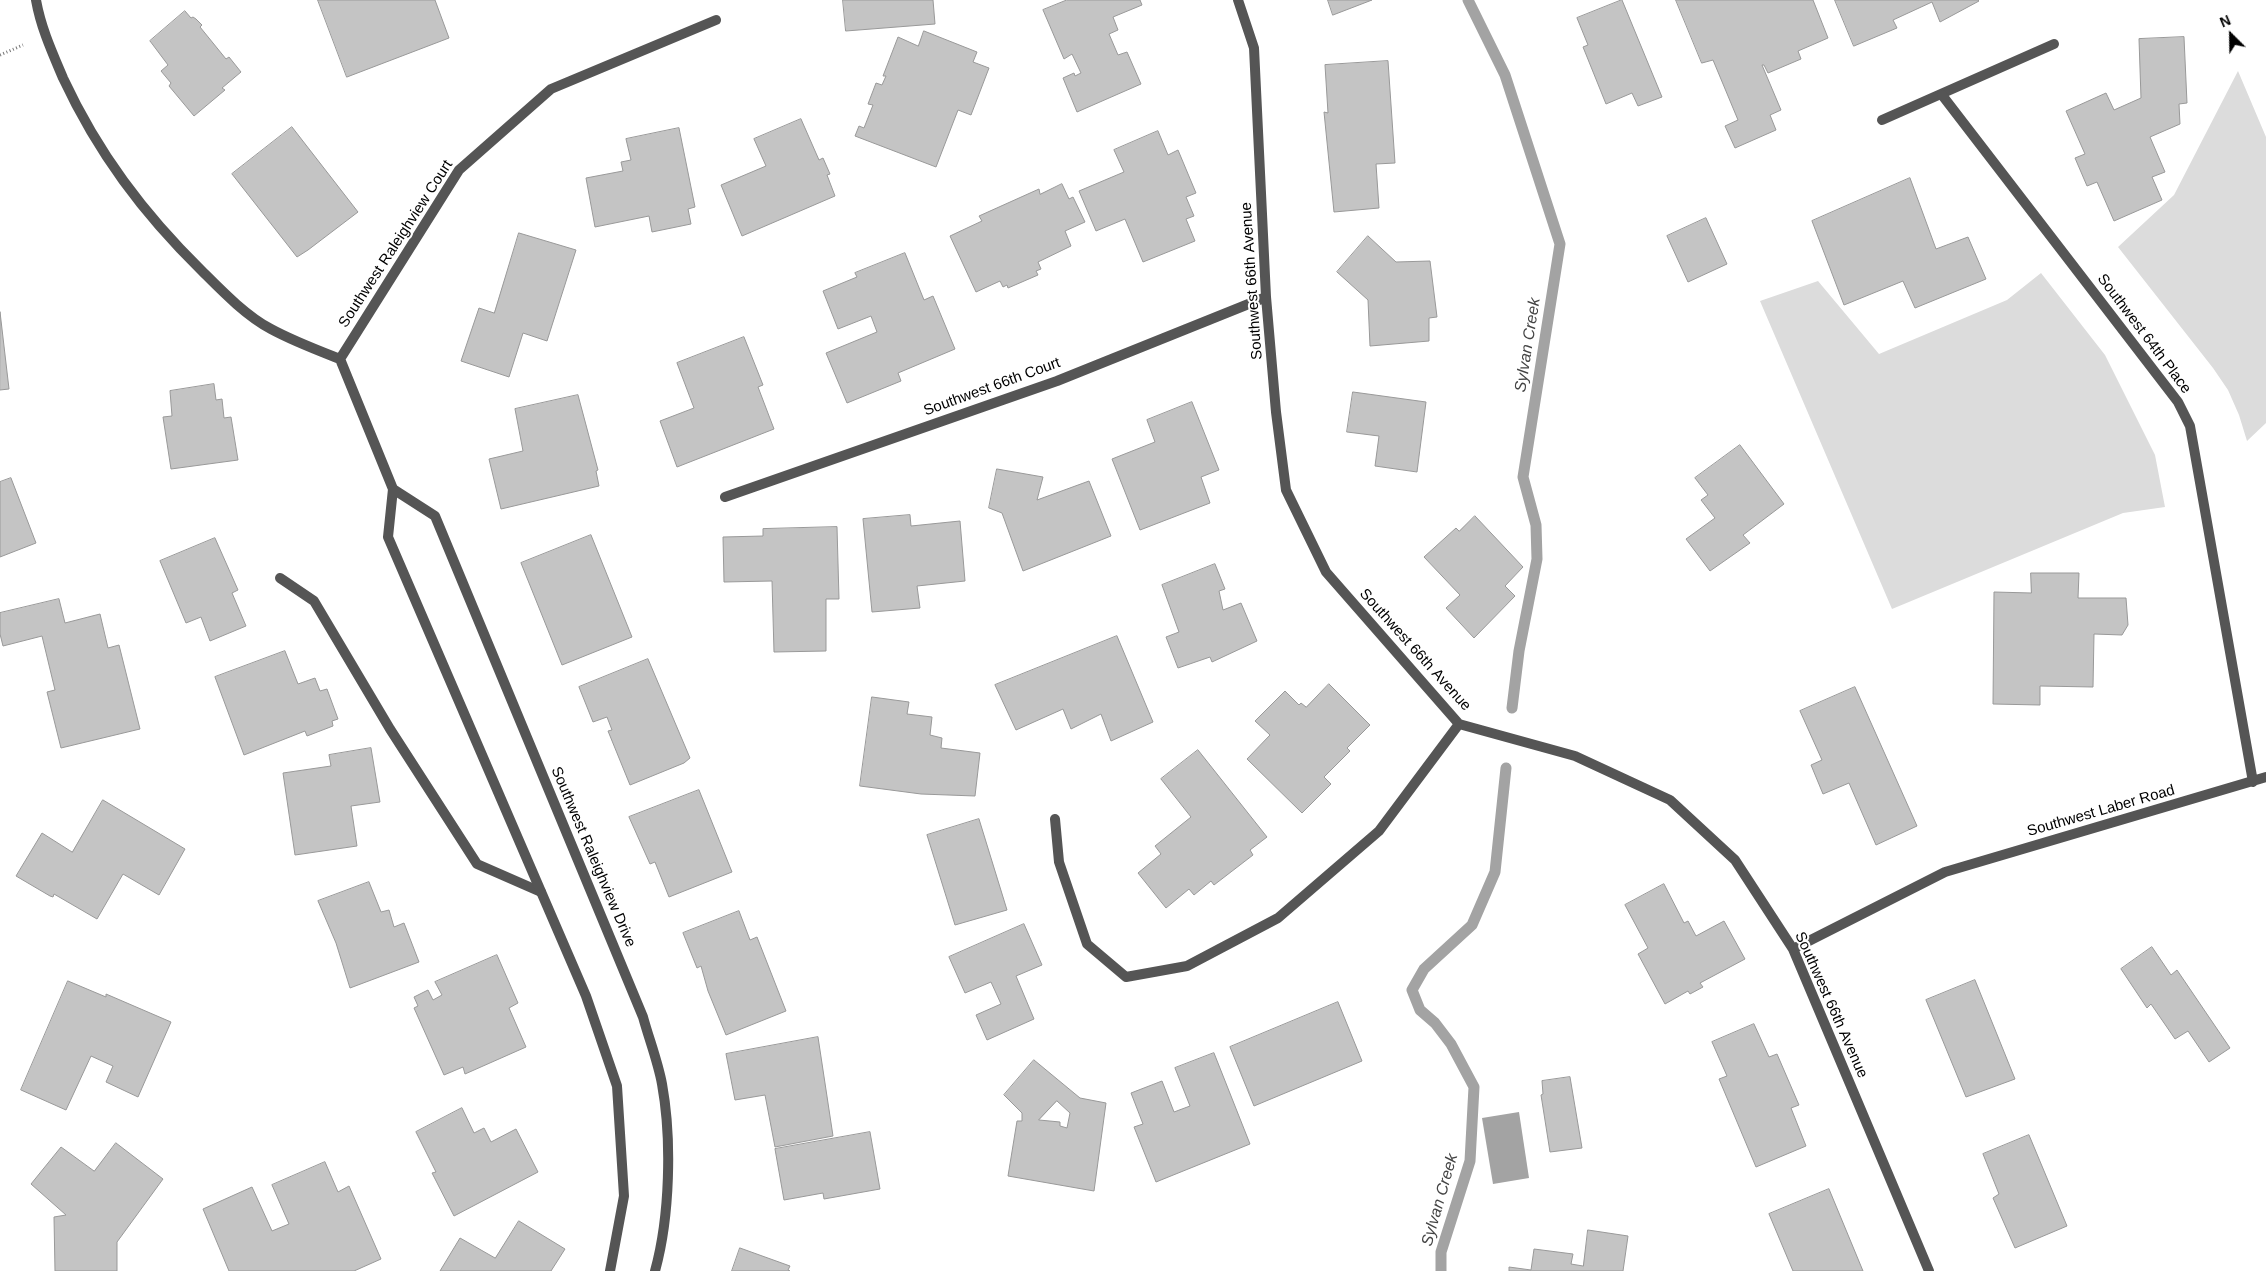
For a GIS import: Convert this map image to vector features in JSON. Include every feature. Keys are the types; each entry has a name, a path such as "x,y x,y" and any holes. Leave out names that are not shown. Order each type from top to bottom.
{"street":[{"path":"36,0 44,35 77,107 93,137 126,187 175,244 226,295 270,329 340,360 393,489 388,537 586,996 617,1086 624,1196 610,1271"},
{"name":"Southwest 66th Avenue","path":"1238,0 1254,48 1266,297 1276,412 1286,490 1326,572 1459,724 1575,756 1670,800 1735,860 1793,949 1929,1271"},
{"name":"Southwest Raleighview Court","path":"340,360 459,170 551,89 716,20"},
{"path":"1882,120 2054,44"},
{"name":"Southwest 64th Place","path":"1942,95 2178,402 2190,426 2253,782"},
{"name":"Southwest 66th Court","path":"725,497 1058,381 1266,297"},
{"name":"Southwest Raleighview Drive","path":"393,489 434,516 643,1017 662,1084 669,1162 661,1249 655,1271"},
{"path":"280,578 314,601 390,729 476,864 541,892"},
{"path":"1055,820 1059,862 1087,944 1126,977 1187,966 1278,918 1379,831 1459,724"},
{"name":"Southwest Laber Road","path":"1793,949 1945,872 2266,777"}],"shaded area":[{"path":"2238,71 2266,137 2266,423 2247,441 2239,415 2228,390 2213,368 2118,247 2174,195"},
{"path":"2041,273 2105,355 2155,455 2165,507 2123,513 1892,609 1760,301 1818,281 1879,354 2007,300"},
{"path":"1519,1112 1529,1178 1493,1184 1482,1118"}],"building":[{"path":"318,0 435,0 449,38 347,77"},
{"path":"843,0 933,0 935,24 846,31"},
{"path":"1067,0 1140,0 1142,5 1113,17 1118,30 1109,34 1118,55 1127,52 1141,84 1077,112 1063,78 1074,73 1075,76 1081,73 1072,54 1064,59 1043,10"},
{"path":"1328,0 1372,0 1333,15"},
{"path":"1622,0 1662,97 1638,106 1632,93 1606,104 1583,47 1588,45 1577,18"},
{"path":"1676,0 1813,0 1828,38 1798,51 1801,59 1768,73 1764,65 1762,65 1781,110 1770,115 1776,130 1735,148 1725,126 1738,120 1713,60 1702,63"},
{"path":"1835,0 1979,1 1940,22 1932,2 1893,20 1897,28 1854,46"},
{"path":"185,11 191,18 193,17 202,25 200,27 226,59 229,57 241,72 222,88 225,90 194,116 169,86 171,83 161,71 168,65 150,41"},
{"path":"924,31 977,52 973,62 989,68 971,115 958,110 936,167 855,136 859,126 864,128 873,105 868,104 876,83 882,85 886,76 883,76 898,37 918,46"},
{"path":"2184,37 2187,103 2179,104 2180,124 2150,137 2165,172 2152,177 2162,200 2114,221 2097,182 2087,186 2075,158 2085,154 2066,111 2106,93 2114,110 2141,98 2139,39"},
{"path":"1388,61 1395,163 1376,164 1379,208 1334,212 1324,112 1328,113 1325,65"},
{"path":"801,119 819,160 823,158 830,174 827,175 835,196 742,236 721,185 766,166 754,139"},
{"path":"292,127 358,212 297,257 232,174"},
{"path":"679,128 695,207 688,209 691,224 652,232 649,216 595,227 586,178 623,171 621,162 631,160 626,139"},
{"path":"1158,131 1168,155 1178,150 1196,193 1186,197 1194,216 1186,219 1195,241 1143,262 1125,219 1096,231 1079,191 1124,172 1114,150"},
{"path":"1910,178 1936,249 1968,237 1986,279 1915,308 1903,281 1844,305 1812,221"},
{"path":"1062,184 1069,199 1073,197 1085,222 1065,231 1071,246 1038,262 1041,269 1036,271 1038,275 1008,288 1007,285 1003,287 1000,281 976,292 950,236 982,221 979,216 1039,189 1040,194"},
{"path":"1706,218 1727,264 1688,282 1667,236"},
{"path":"519,233 576,250 547,341 523,333 509,377 461,361 479,308 494,313"},
{"path":"1368,236 1396,262 1430,261 1437,317 1429,318 1429,341 1370,346 1368,300 1337,272"},
{"path":"905,253 924,300 933,296 955,349 898,373 901,381 847,403 826,353 877,332 871,316 838,329 823,291 857,277 855,273"},
{"path":"0,312 9,389 0,390"},
{"path":"744,337 763,385 758,387 774,429 677,467 660,421 694,408 677,363"},
{"path":"214,384 216,400 222,399 224,418 231,417 238,460 171,469 163,417 172,416 170,391"},
{"path":"1353,392 1426,402 1417,472 1375,466 1379,436 1347,432"},
{"path":"578,395 598,470 596,471 599,486 501,509 489,459 523,451 515,409"},
{"path":"1192,402 1219,470 1201,477 1210,503 1140,530 1112,459 1155,442 1147,420"},
{"path":"1740,445 1784,504 1743,535 1750,543 1710,571 1686,539 1715,518 1701,500 1708,495 1695,478"},
{"path":"997,469 1043,477 1037,500 1089,481 1111,536 1023,571 1002,513 989,508"},
{"path":"11,478 36,543 0,557 0,482"},
{"path":"910,515 911,526 960,521 965,581 917,586 920,608 872,612 863,519"},
{"path":"1475,516 1523,567 1505,586 1515,596 1474,638 1446,608 1460,595 1424,557 1456,528 1459,531"},
{"path":"837,527 839,599 826,599 826,651 774,652 772,581 724,582 723,537 763,536 763,529"},
{"path":"591,535 632,637 562,665 521,563"},
{"path":"215,538 238,590 232,593 246,626 210,641 201,617 186,623 160,561"},
{"path":"1215,564 1225,589 1219,591 1223,610 1241,603 1257,641 1212,662 1210,657 1178,668 1166,637 1179,632 1162,585"},
{"path":"2031,573 2079,573 2078,598 2126,598 2128,625 2122,635 2094,634 2093,687 2040,686 2040,705 1993,704 1994,592 2031,593"},
{"path":"59,599 65,623 100,614 108,648 119,645 140,729 61,748 47,692 55,690 42,636 3,646 0,634 0,613"},
{"path":"1117,636 1153,722 1111,741 1101,714 1071,729 1063,709 1016,730 995,685"},
{"path":"285,651 298,684 315,678 320,691 327,689 338,719 332,721 333,726 307,736 305,731 244,755 215,677"},
{"path":"648,659 690,758 684,763 630,785 608,731 612,730 607,717 593,722 579,687"},
{"path":"1329,684 1370,725 1347,748 1350,751 1324,777 1331,784 1302,813 1247,759 1270,735 1255,721 1285,691 1299,705 1301,703 1306,707"},
{"path":"1855,687 1917,826 1876,845 1849,783 1823,794 1811,765 1822,760 1800,711"},
{"path":"872,697 909,702 907,714 932,717 930,735 942,738 941,748 980,753 975,796 921,794 860,786"},
{"path":"371,748 380,802 351,806 357,846 295,855 283,773 331,766 329,755"},
{"path":"1198,750 1267,837 1250,850 1253,855 1214,885 1211,881 1194,895 1189,889 1166,908 1138,873 1161,854 1155,846 1191,817 1161,779"},
{"path":"699,790 732,872 669,897 655,862 650,864 629,817"},
{"path":"103,800 185,849 159,895 123,874 97,919 54,894 53,897 50,896 16,876 42,833 72,852"},
{"path":"979,819 1007,910 955,925 927,835"},
{"path":"369,882 381,912 389,910 394,927 404,923 419,962 350,988 336,943 318,901"},
{"path":"1664,884 1684,923 1688,921 1696,936 1724,921 1745,959 1700,983 1703,987 1690,994 1688,991 1665,1004 1638,954 1648,948 1625,905"},
{"path":"739,911 750,940 757,937 786,1011 726,1035 708,991 701,966 697,968 683,933"},
{"path":"1024,924 1042,965 1016,976 1034,1019 987,1040 976,1015 1001,1004 991,982 965,993 949,957"},
{"path":"2152,947 2171,975 2177,970 2230,1048 2209,1062 2188,1031 2175,1039 2151,1004 2147,1008 2121,969"},
{"path":"497,955 518,1003 509,1008 526,1047 465,1074 463,1067 444,1075 414,1008 418,1006 414,997 428,990 433,1000 442,995 435,982"},
{"path":"1975,980 2015,1079 1966,1097 1926,1000"},
{"path":"68,981 106,997 106,994 171,1022 138,1097 106,1082 113,1066 91,1056 66,1110 21,1090"},
{"path":"1338,1002 1362,1061 1254,1106 1230,1047"},
{"path":"1754,1024 1769,1057 1777,1054 1799,1105 1791,1108 1806,1146 1756,1167 1719,1079 1727,1076 1712,1042"},
{"path":"818,1037 833,1136 775,1147 765,1095 735,1100 726,1054"},
{"path":"1214,1053 1250,1144 1156,1182 1134,1127 1143,1124 1131,1093 1162,1081 1174,1112 1190,1106 1175,1068"},
{"path":"1034,1060 1080,1098 1106,1103 1094,1191 1008,1176 1017,1121 1022,1121 1022,1113 1004,1095","holes":["1057,1101 1070,1113 1067,1128 1060,1126 1060,1122 1039,1120"]},
{"path":"1570,1077 1582,1148 1550,1152 1541,1095 1543,1094 1542,1081"},
{"path":"462,1108 474,1133 484,1128 491,1142 516,1129 538,1172 454,1216 432,1173 436,1172 416,1132"},
{"path":"870,1132 880,1189 824,1199 823,1193 784,1200 775,1149"},
{"path":"2029,1135 2067,1226 2015,1248 1993,1198 1999,1194 1983,1154"},
{"path":"116,1143 163,1179 117,1242 117,1271 55,1271 54,1217 66,1215 31,1184 61,1147 94,1171"},
{"path":"325,1162 338,1192 349,1186 381,1259 354,1271 229,1271 203,1209 252,1187 272,1231 289,1224 272,1185"},
{"path":"1829,1189 1863,1271 1793,1271 1769,1214"},
{"path":"519,1221 565,1249 551,1271 440,1271 460,1238 495,1258"},
{"path":"1588,1230 1628,1236 1623,1271 1509,1271 1509,1267 1531,1270 1534,1249 1573,1254 1571,1264 1583,1266"},
{"path":"740,1248 790,1266 788,1270 790,1271 732,1271"}],"waterway":[{"name":"Sylvan Creek","path":"1468,0 1505,75 1560,244 1523,477 1536,525 1537,559 1519,651 1512,708"},
{"name":"Sylvan Creek","path":"1441,1271 1441,1252 1470,1161 1474,1087 1451,1044 1435,1023 1420,1010 1412,990 1424,969 1472,925 1495,872 1506,768"}]}
